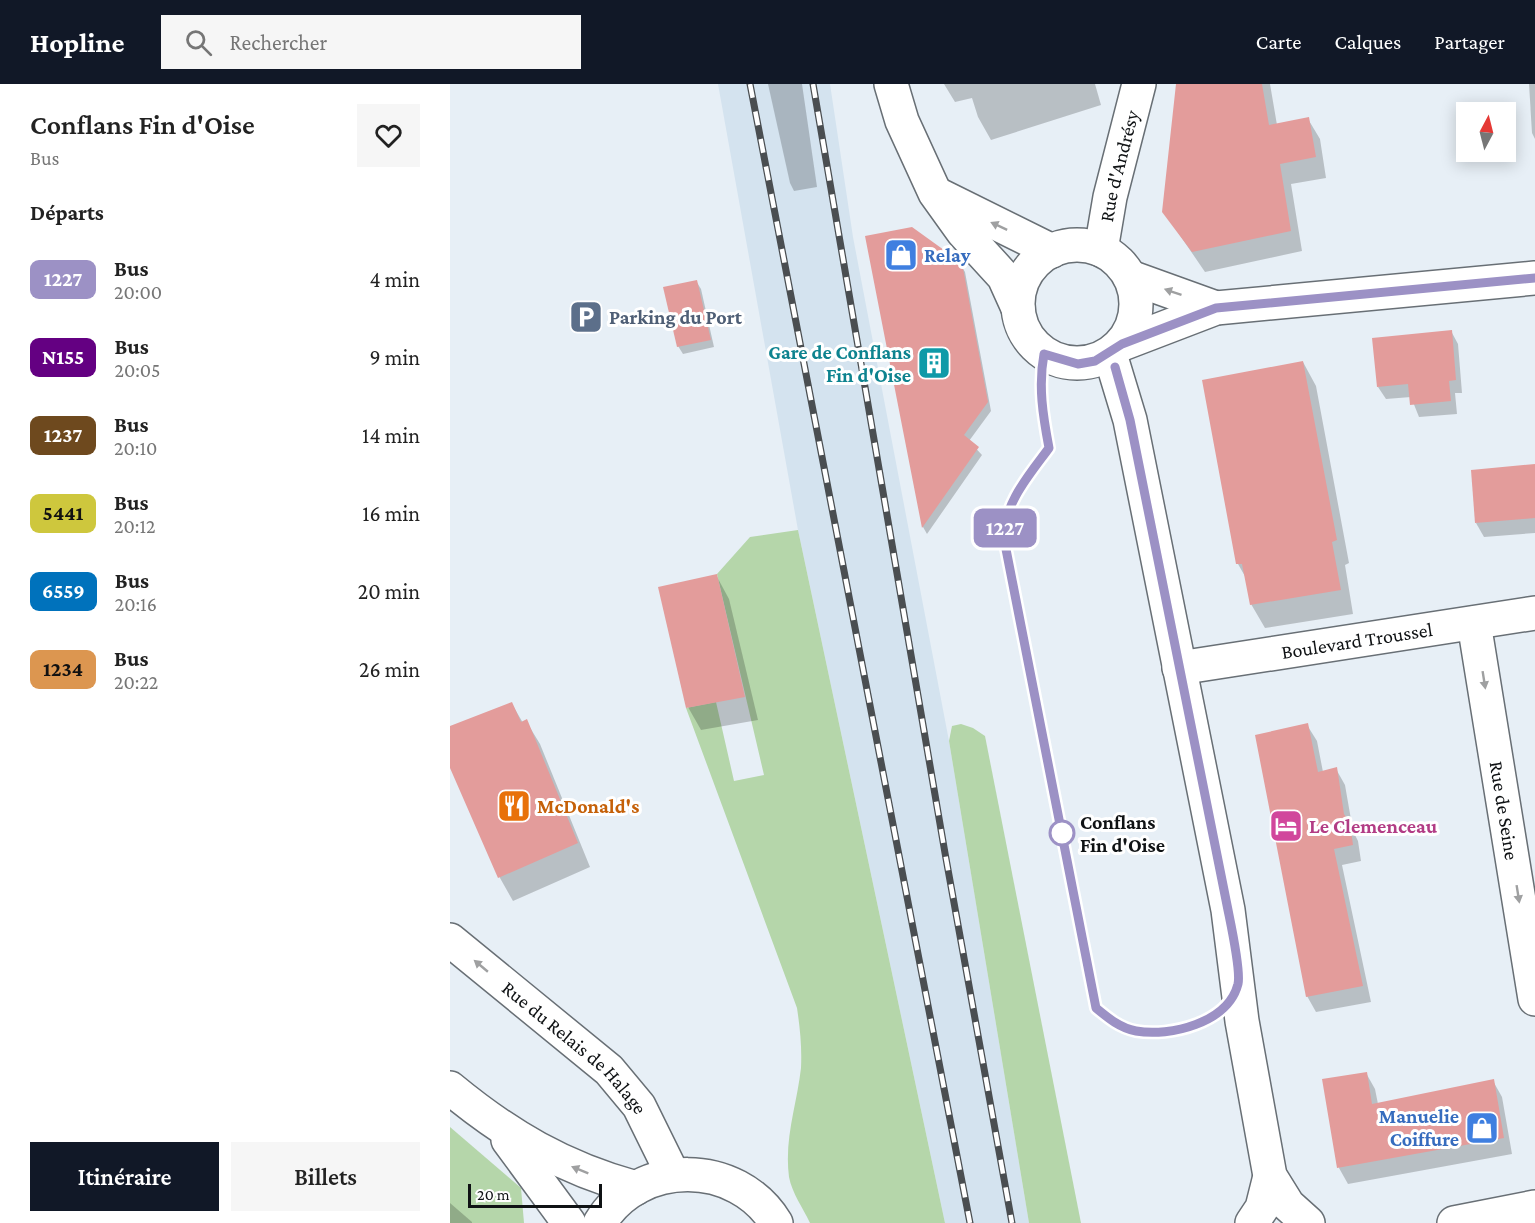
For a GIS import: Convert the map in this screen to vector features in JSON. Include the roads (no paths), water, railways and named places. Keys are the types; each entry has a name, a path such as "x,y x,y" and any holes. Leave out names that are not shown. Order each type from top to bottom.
{"street":[{"path":"891,84 902,121 935,193 963,232 1004,277 1018,308 1022,326 1031,341 1044,354 1078,364 1095,361 1116,349 1216,308 1535,278"},
{"name":"Rue d'Andrésy","path":"1101,250 1110,197 1139,84"},
{"path":"935,193 1052,251"},
{"path":"1018,308 1020,289 1027,273 1038,260 1052,251 1068,246 1085,246 1101,250 1118,261 1130,277 1136,296 1136,316 1116,349 1228,910 1242,1021 1270,1176 1288,1205 1308,1223"},
{"path":"1130,277 1216,308"},
{"name":"Boulevard Troussel","path":"1179,668 1535,613"},
{"name":"Rue de Seine","path":"1474,622 1535,999"},
{"name":"Rue du Relais de Halage","path":"450,940 609,1070 639,1106 673,1175"},
{"path":"450,1088 498,1127 563,1162 636,1188"},
{"path":"498,1127 570,1223"},
{"path":"600,1223 617,1202 636,1188 673,1175 704,1175 731,1184 760,1203 776,1223"},
{"path":"1252,1223 1262,1208 1270,1176"},
{"path":"1454,1223 1535,1207"}],"railway":[{"path":"750,84 970,1223"},
{"path":"813,84 945,853 1012,1223"}],"place":[{"name":"Relay","path":"901,255"},
{"name":"Parking du Port","path":"586,317"},
{"name":"Gare de Conflans Fin d'Oise","path":"934,363"},
{"name":"McDonald's","path":"514,806"},
{"name":"Le Clemenceau","path":"1286,826"},
{"name":"Conflans Fin d'Oise","path":"1062,833"},
{"name":"Manuelie Coiffure","path":"1482,1128"}]}
